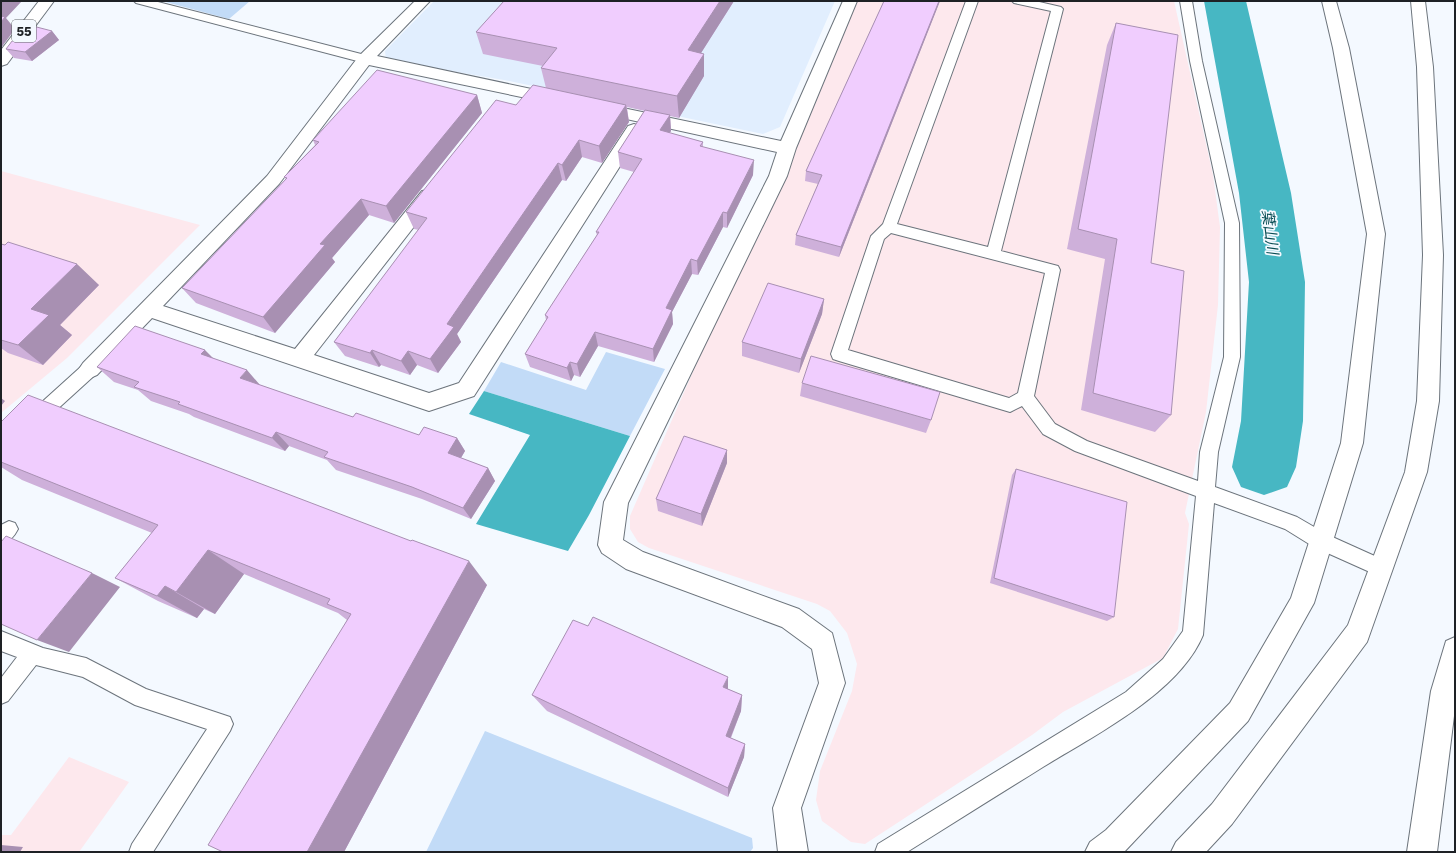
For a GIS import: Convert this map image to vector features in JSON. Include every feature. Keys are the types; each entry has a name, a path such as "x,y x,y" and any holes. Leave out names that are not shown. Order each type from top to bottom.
{"main road":[{"name":"55","path":"1,61 47,1"},
{"path":"90,369 273,180 365,60 423,1"},
{"path":"793,852 787,808 832,683 823,642 790,618 635,561 610,545 616,502 778,176 787,148 850,1"},
{"path":"1100,852 1116,840 1239,712 1302,603 1352,442 1376,234 1341,48 1329,1"},
{"path":"1186,852 1222,814 1358,633 1416,472 1428,400 1433,255 1425,66 1418,1"},
{"path":"365,60 506,96 577,104 787,148"},
{"path":"148,309 300,358 429,402 466,390 642,117"},
{"path":"300,358 437,184"},
{"path":"1422,852 1444,691 1455,650"}],"lane":[{"path":"140,1 365,60"},
{"path":"972,1 889,227 878,236 839,354 1010,405 1025,397"},
{"path":"993,254 1057,9 1018,1"},
{"path":"886,852 1133,699 1170,666 1193,635 1209,452 1232,357 1232,223 1196,61 1186,1"},
{"path":"889,227 1053,270 1025,397 1049,429 1081,446 1291,523 1321,541 1381,568"},
{"path":"1,450 90,369"},
{"path":"1,641 43,658 86,668 111,683 142,698 223,724 140,852"},
{"path":"1,694 32,654"}],"shaded area":[{"path":"162,1 250,1 229,19"},
{"path":"434,1 835,1 780,127 763,134 504,80 386,60 385,51"},
{"path":"857,1 1174,1 1213,175 1220,227 1218,305 1206,412 1185,513 1189,524 1178,629 1163,658 1063,712 1032,735 865,844 851,842 822,821 816,800 820,771 852,691 857,664 847,633 830,611 817,604 649,548 638,542 630,529 630,516 702,351 781,187 816,97"},
{"path":"1,171 200,225 67,358 1,413"},
{"path":"606,352 665,369 630,436 484,391 501,362 586,390"},
{"path":"485,731 752,838 753,848 750,852 426,852"},
{"path":"69,757 129,782 79,852 1,852 1,835 11,835"}],"water":[{"path":"484,391 630,436 589,515 568,551 476,524 530,435 469,414"}],"building":[{"path":"504,1 720,1 688,50 704,54 677,96 541,68 557,48 476,32"},
{"path":"884,1 939,1 841,247 796,235 822,175 806,171"},
{"path":"1,16 5,17 1,22"},
{"path":"1116,23 1178,35 1151,263 1184,271 1171,415 1093,393 1117,239 1078,229"},
{"path":"25,24 52,31 25,52 6,49"},
{"path":"377,70 477,95 386,206 361,199 320,244 325,245 263,317 182,288 287,178 284,177 319,142 313,140"},
{"path":"533,85 626,105 599,146 579,140 562,165 558,163 447,324 454,327 430,359 408,351 401,361 372,350 370,353 334,342 427,218 406,212 496,100 516,105"},
{"path":"645,110 670,115 660,130 703,142 700,146 754,160 727,213 723,212 697,261 691,259 666,308 672,310 653,349 595,332 577,364 570,362 567,368 525,354 548,317 545,315 599,232 596,232 642,159 618,152"},
{"path":"8,242 77,264 31,309 49,315 18,345 1,340 1,244 5,245"},
{"path":"768,283 824,299 801,359 742,342"},
{"path":"135,326 205,350 201,354 247,370 240,378 353,417 356,413 419,435 424,427 457,438 448,453 488,468 463,508 412,487 324,457 328,452 276,432 272,438 178,404 180,402 134,387 139,382 97,367"},
{"path":"811,356 940,392 931,420 802,383"},
{"path":"28,395 411,541 412,540 469,561 307,852 223,852 208,845 351,614 327,604 330,599 208,550 176,592 165,586 157,596 115,578 158,525 1,462 1,422"},
{"path":"684,436 727,450 701,514 656,499"},
{"path":"1016,469 1127,502 1114,617 994,578"},
{"path":"6,536 92,573 37,640 1,624 1,542"},
{"path":"593,617 728,677 723,687 742,695 726,736 745,744 728,788 532,695 573,620 588,626"}],"waterway":[{"name":"葉山川","path":"1225,1 1265,193 1277,282 1272,421 1264,467"}]}
